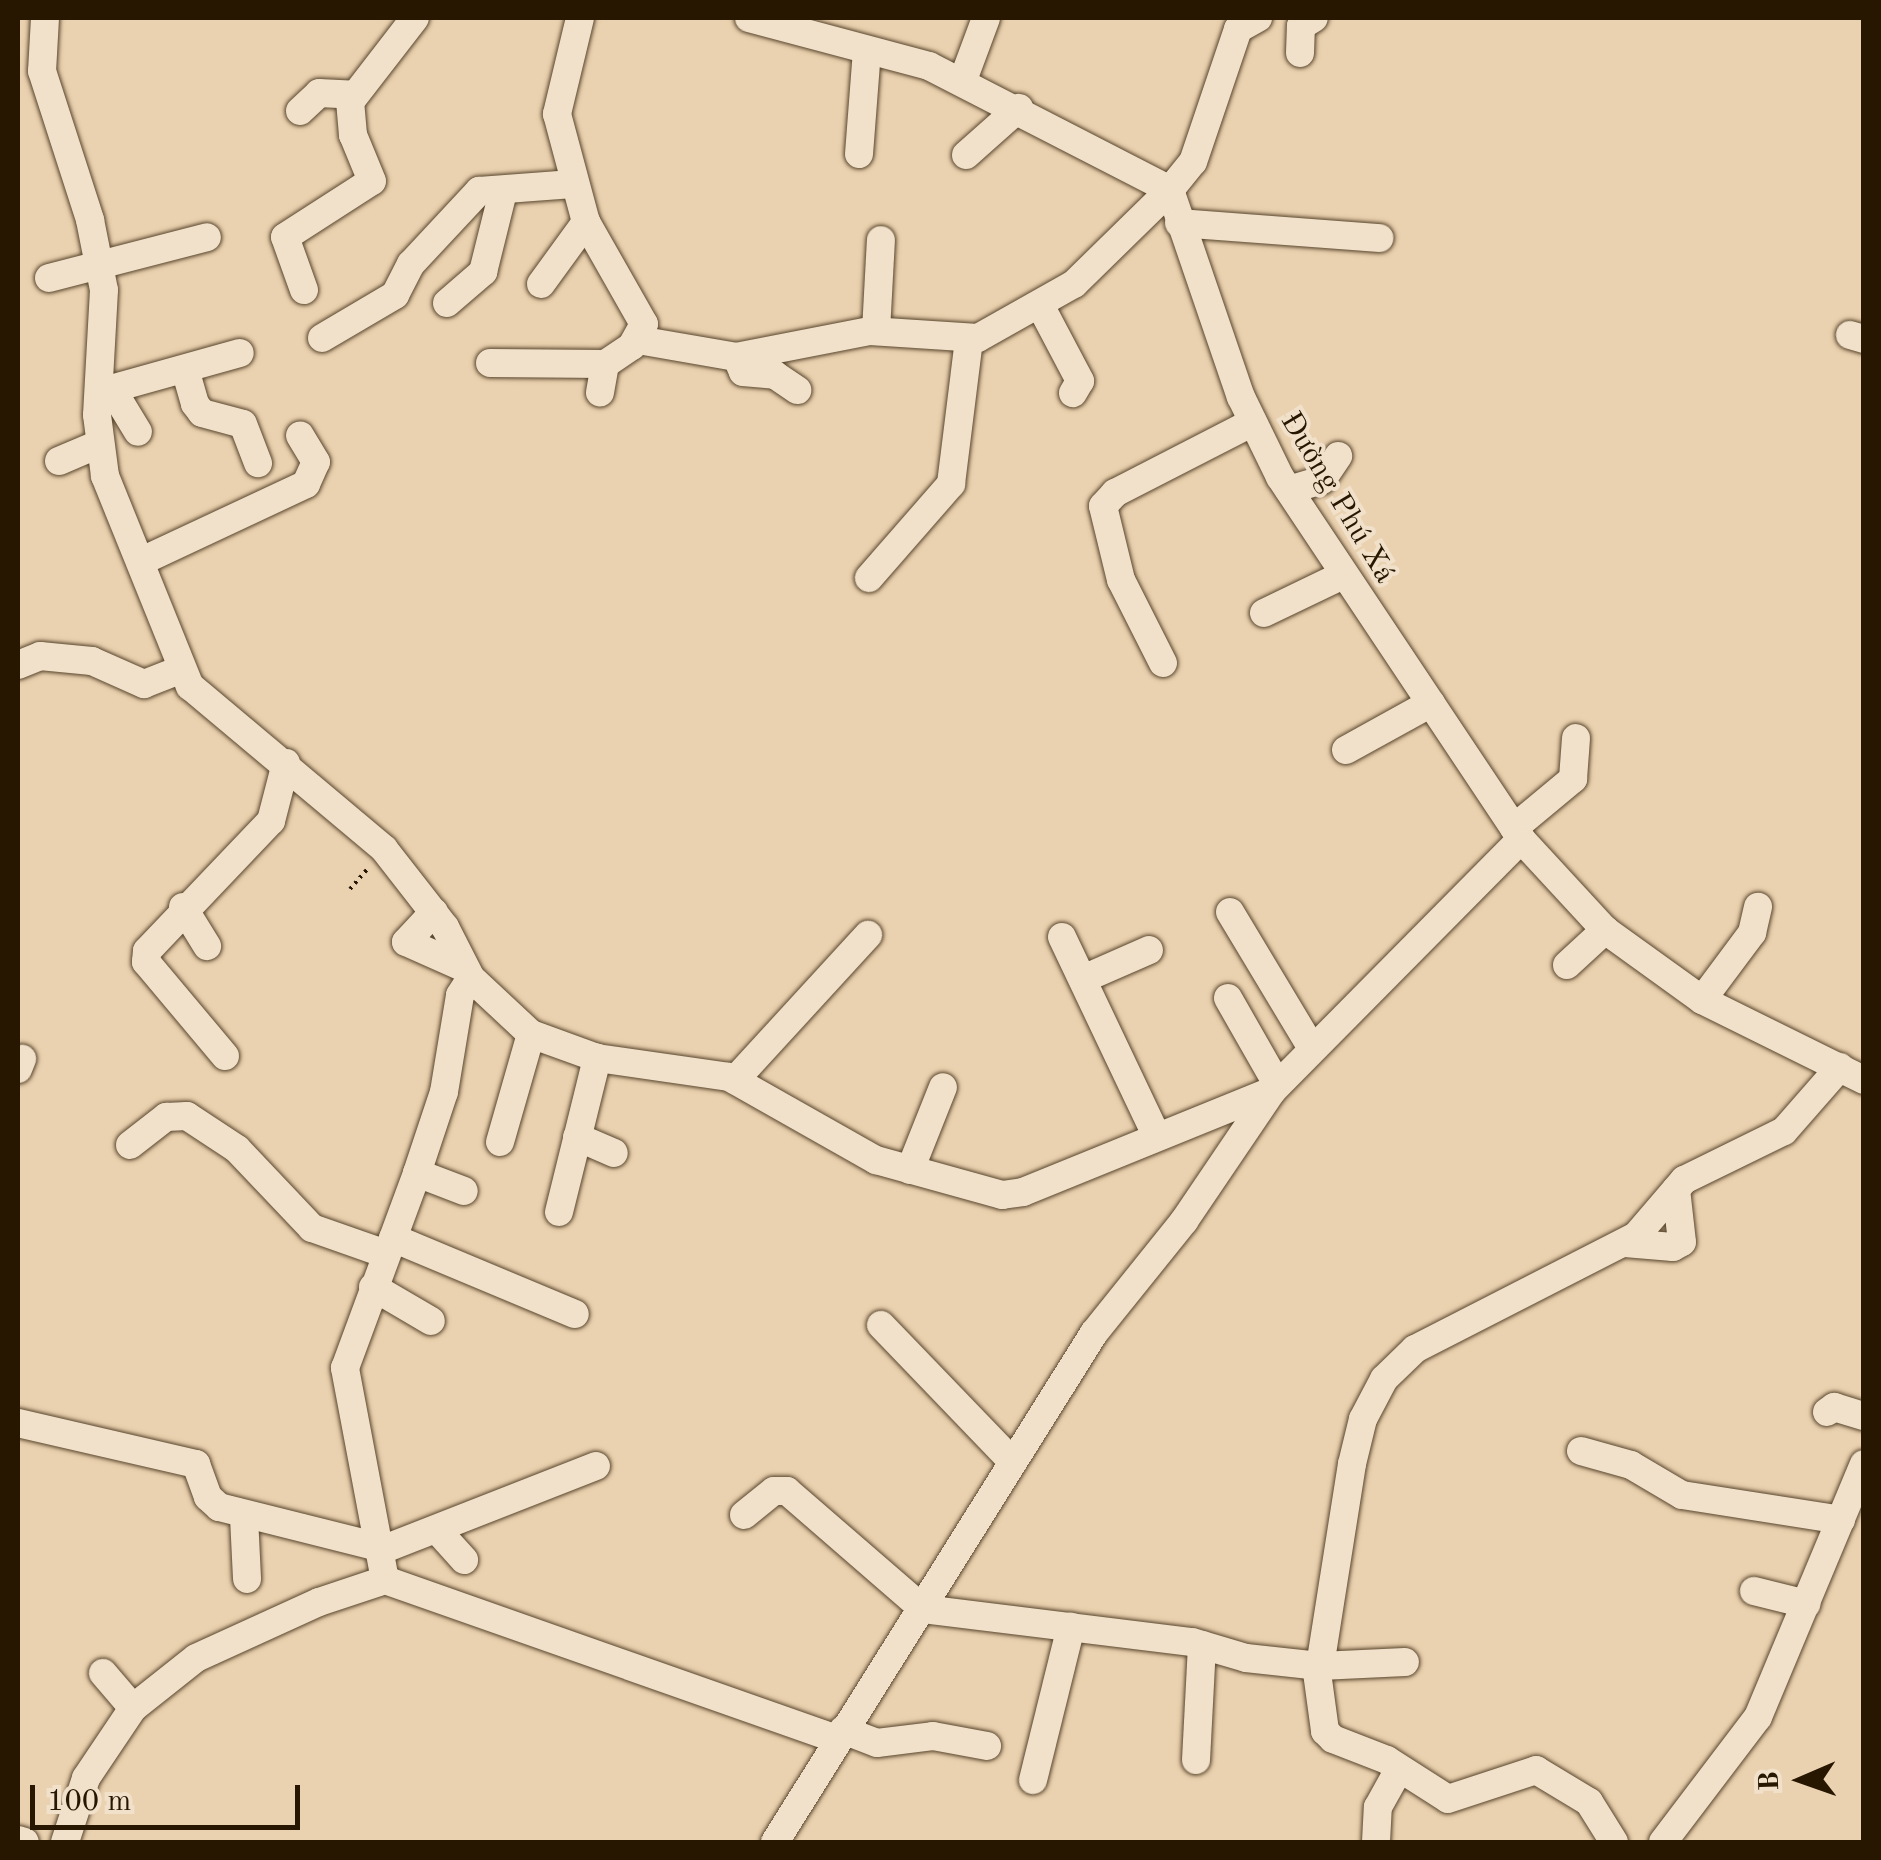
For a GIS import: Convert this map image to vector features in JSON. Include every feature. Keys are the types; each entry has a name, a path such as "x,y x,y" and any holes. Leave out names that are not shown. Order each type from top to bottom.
{"street":[{"path":"45,18 42,71 100,262 105,302 106,391 99,444 108,491 144,560 182,669 210,706 286,763 384,849 434,912 468,973 531,1034 597,1058 705,1069 735,1080 876,1160 978,1192 1023,1192 1274,1088"},
{"path":"304,290 285,237 372,181 354,135 354,96 415,18"},
{"path":"490,363 605,364 638,340 643,312 586,222 572,184 557,114 580,18"},
{"path":"749,18 799,24 963,80 1170,190"},
{"path":"963,80 986,18"},
{"path":"638,340 736,356 876,331 969,339 1040,304 1074,284 1170,190 1192,162 1238,29 1258,18"},
{"path":"1300,52 1300,26 1314,18"},
{"path":"858,154 867,50"},
{"path":"300,111 319,93 354,96"},
{"path":"966,154 1019,108"},
{"path":"322,338 395,295 410,264 479,191 572,184"},
{"name":"Đường Phú Xá","path":"1170,190 1253,422 1289,490 1518,834 1605,930 1702,1000 1852,1074"},
{"path":"448,304 483,272 504,192"},
{"path":"541,284 586,222"},
{"path":"1180,223 1379,238"},
{"path":"50,278 208,237"},
{"path":"876,331 881,240"},
{"path":"1040,304 1080,382 1073,394"},
{"path":"868,578 952,484 969,339"},
{"path":"106,391 240,354"},
{"path":"736,356 743,372 775,375 796,390"},
{"path":"600,394 605,364"},
{"path":"185,368 195,404 202,413 243,424 258,463"},
{"path":"106,391 138,432"},
{"path":"1163,663 1121,580 1103,506 1115,493 1253,422"},
{"path":"144,560 306,484 316,462 300,435"},
{"path":"60,461 99,444"},
{"path":"1289,490 1322,480 1338,456"},
{"path":"1264,613 1343,575"},
{"path":"18,665 40,656 92,661 154,684 182,669"},
{"path":"1346,750 1431,703"},
{"path":"775,1842 1094,1333 1184,1221 1274,1088 1310,1045 1573,779 1576,738"},
{"path":"225,1056 146,962 154,936 183,906 220,879 270,821 286,763"},
{"path":"183,906 207,946"},
{"path":"1702,1000 1752,933 1758,907"},
{"path":"434,912 406,942 468,973"},
{"path":"1230,912 1310,1045"},
{"path":"1567,965 1605,930"},
{"path":"735,1080 868,935"},
{"path":"1062,938 1156,1135"},
{"path":"1083,979 1149,950"},
{"path":"385,1580 345,1379 373,1287 418,1173 444,1092 460,995 468,973"},
{"path":"1228,998 1274,1088"},
{"path":"500,1142 531,1034"},
{"path":"559,1212 597,1058"},
{"path":"1614,1842 1581,1794 1536,1770 1448,1799 1324,1731 1318,1666 1363,1419 1384,1380 1415,1349 1625,1242 1691,1175 1784,1131 1852,1074"},
{"path":"910,1170 943,1087"},
{"path":"130,1145 166,1117 187,1116 238,1150 302,1220 389,1246 576,1314"},
{"path":"577,1137 614,1153"},
{"path":"418,1173 464,1191"},
{"path":"373,1287 431,1321"},
{"path":"880,1324 1014,1462"},
{"path":"1827,1412 1834,1407 1864,1416"},
{"path":"18,1423 196,1464 208,1497 244,1517 378,1549 438,1531 596,1466"},
{"path":"1581,1452 1631,1465 1682,1494 1840,1520"},
{"path":"1663,1842 1758,1718 1864,1464"},
{"path":"744,1515 774,1491 787,1490 923,1609 1202,1645 1246,1658 1318,1666 1405,1662"},
{"path":"244,1517 247,1578"},
{"path":"438,1531 464,1560"},
{"path":"65,1842 86,1778 134,1708 196,1658 319,1602 385,1580 840,1734 877,1744 933,1736 987,1746"},
{"path":"1754,1591 1806,1604"},
{"path":"1033,1780 1071,1627"},
{"path":"1196,1760 1202,1645"},
{"path":"103,1674 134,1708"},
{"path":"1376,1842 1378,1807 1398,1770"},
{"path":"18,1840 25,1842"}],"path":[{"path":"350,889 384,849"}]}
